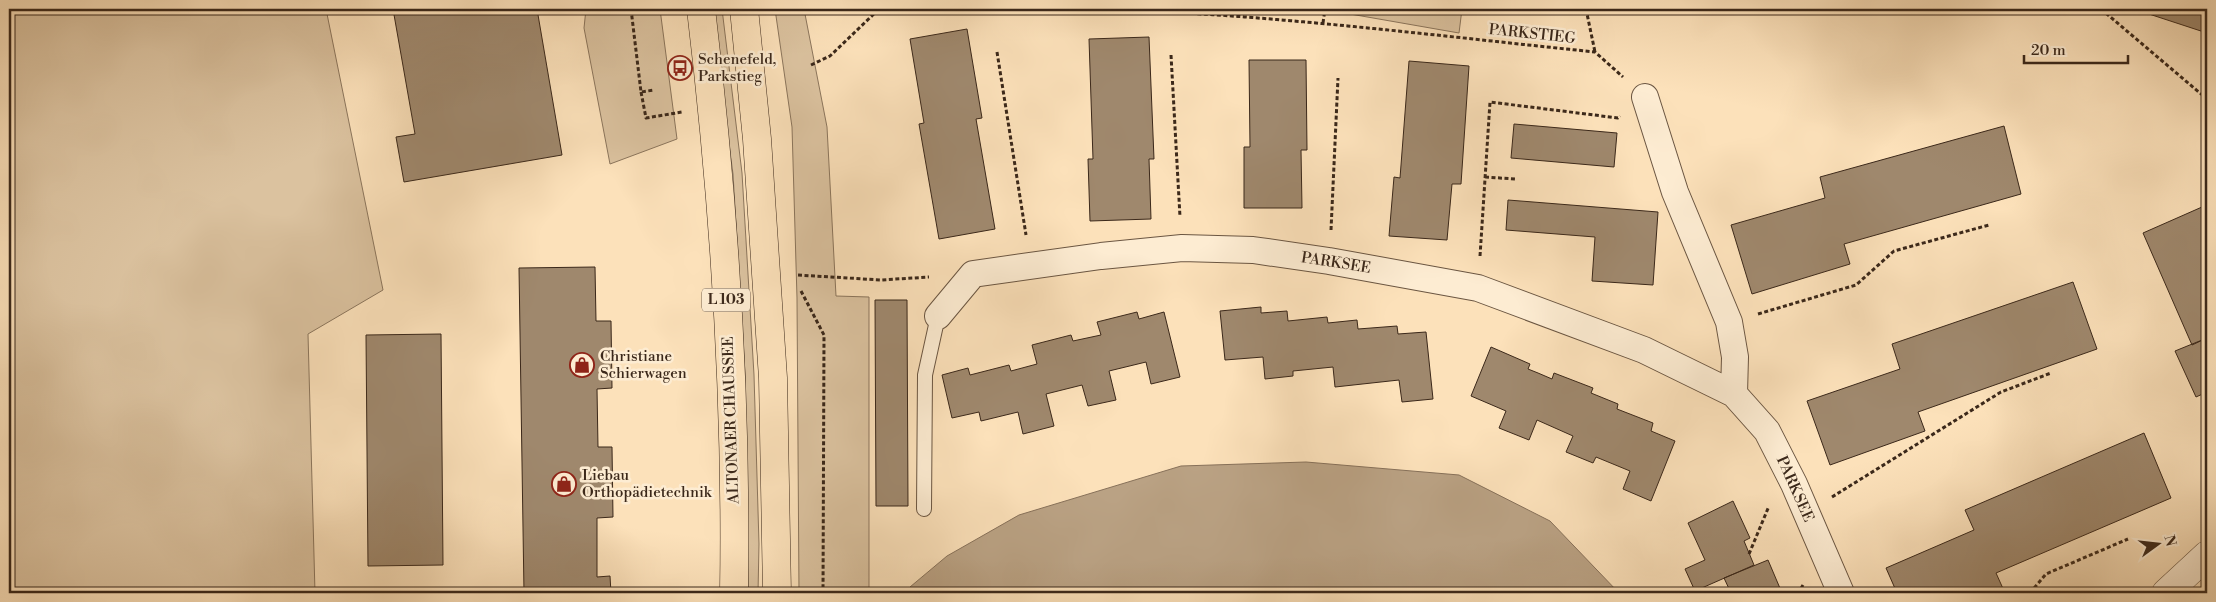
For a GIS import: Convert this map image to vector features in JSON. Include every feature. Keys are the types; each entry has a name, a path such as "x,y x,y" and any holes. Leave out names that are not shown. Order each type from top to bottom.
{"main road":[{"name":"ALTONAER CHAUSSEE","path":"700,9 715,140 731,371 734,593"},
{"name":"L 103","path":"744,9 757,139 772,368 777,520 777,593"}],"street":[{"path":"1645,97 1675,192 1729,322 1735,357 1734,394"},
{"name":"PARKSEE","path":"938,316 973,274 1031,265 1182,248 1253,250 1329,261 1478,288 1644,350 1734,394 1767,431 1794,484 1841,593"},
{"path":"2166,593 2207,554"}],"lane":[{"path":"924,509 925,375 938,316"}],"path":[{"path":"632,9 641,92 646,118 674,114"},
{"path":"776,12 811,9"},
{"path":"811,65 830,56 879,9"},
{"name":"PARKSTIEG","path":"1100,9 1193,10 1595,52 1645,97"},
{"path":"1323,23 1325,9"},
{"path":"1586,9 1595,52"},
{"path":"2100,9 2207,99"},
{"path":"997,52 1031,265"},
{"path":"1171,55 1182,248"},
{"path":"1329,261 1338,78"},
{"path":"641,92 654,90"},
{"path":"1478,288 1490,102 1618,118 1645,97"},
{"path":"1485,177 1515,179"},
{"path":"1729,322 1856,285 1894,251 1989,225"},
{"path":"823,593 824,335 792,275 881,280"},
{"path":"1806,513 2001,392 2051,374"},
{"path":"1749,554 1773,495 1794,484"},
{"path":"2030,593 2046,574 2128,539"}],"shaded area":[{"path":"9,9 326,9 383,290 308,334 315,593 9,593"},
{"path":"586,9 660,9 677,139 610,164 584,28"},
{"path":"711,9 722,9 742,173 754,375 759,544 758,593 748,593 745,373 733,174"},
{"path":"775,9 804,9 827,127 836,296 869,297 869,593 799,593 797,298 792,127"},
{"path":"1261,9 1318,9 1318,13"},
{"path":"1334,9 1462,9 1459,33 1333,11"},
{"path":"1306,462 1459,475 1550,521 1619,593 907,593 910,587 947,556 1019,515 1181,466"}],"building":[{"path":"393,9 537,9 562,155 404,182 396,137 415,134"},
{"path":"2151,9 2207,9 2207,33 2149,14"},
{"path":"967,29 982,118 976,119 995,229 939,239 919,124 924,123 910,39"},
{"path":"1149,37 1154,159 1149,159 1151,219 1090,221 1088,159 1093,159 1089,39"},
{"path":"1249,60 1306,60 1307,150 1301,150 1302,208 1244,208 1244,147 1250,147"},
{"path":"1409,61 1469,66 1461,184 1452,184 1447,240 1389,236 1394,177 1400,178"},
{"path":"1514,124 1617,133 1614,167 1511,158"},
{"path":"2004,126 2021,194 1844,244 1850,264 1752,294 1731,225 1825,198 1820,177"},
{"path":"1508,200 1658,212 1653,285 1592,281 1595,237 1506,230"},
{"path":"2202,207 2207,220 2207,338 2192,345 2143,233"},
{"path":"595,267 596,321 611,321 612,388 597,389 598,447 612,447 613,517 597,518 597,577 610,576 611,593 524,593 519,268"},
{"path":"2073,282 2097,349 1918,412 1925,431 1830,465 1807,401 1900,369 1892,344"},
{"path":"875,300 907,300 908,506 876,506"},
{"path":"1261,307 1261,313 1287,311 1288,321 1327,317 1328,323 1357,320 1358,329 1397,326 1398,334 1426,332 1433,399 1402,402 1399,380 1335,387 1333,367 1293,371 1293,376 1265,379 1263,357 1225,360 1220,311"},
{"path":"1137,312 1139,319 1164,312 1180,377 1151,384 1146,362 1109,371 1116,400 1088,406 1082,385 1046,394 1054,426 1023,434 1018,412 981,421 979,412 952,418 942,375 968,368 970,375 1009,365 1011,371 1037,364 1032,345 1071,335 1073,341 1101,335 1097,322"},
{"path":"441,334 443,565 368,566 366,335"},
{"path":"2207,338 2207,392 2196,397 2175,351"},
{"path":"1491,347 1530,364 1528,369 1552,379 1554,373 1593,388 1591,393 1618,404 1617,409 1653,423 1651,431 1675,441 1651,501 1623,489 1630,471 1596,457 1593,463 1566,452 1573,436 1537,420 1529,440 1499,428 1506,411 1471,396"},
{"path":"2144,433 2171,498 1996,573 2005,593 1897,593 1886,568 1974,530 1965,510"},
{"path":"1733,501 1750,538 1744,541 1754,565 1695,591 1685,569 1705,560 1688,523"},
{"path":"1768,560 1782,593 1731,593 1724,578"}],"place":[{"name":"Schenefeld, Parkstieg","path":"680,68"},
{"name":"Christiane Schierwagen","path":"582,365"},
{"name":"Liebau Orthopädietechnik","path":"564,484"}]}
